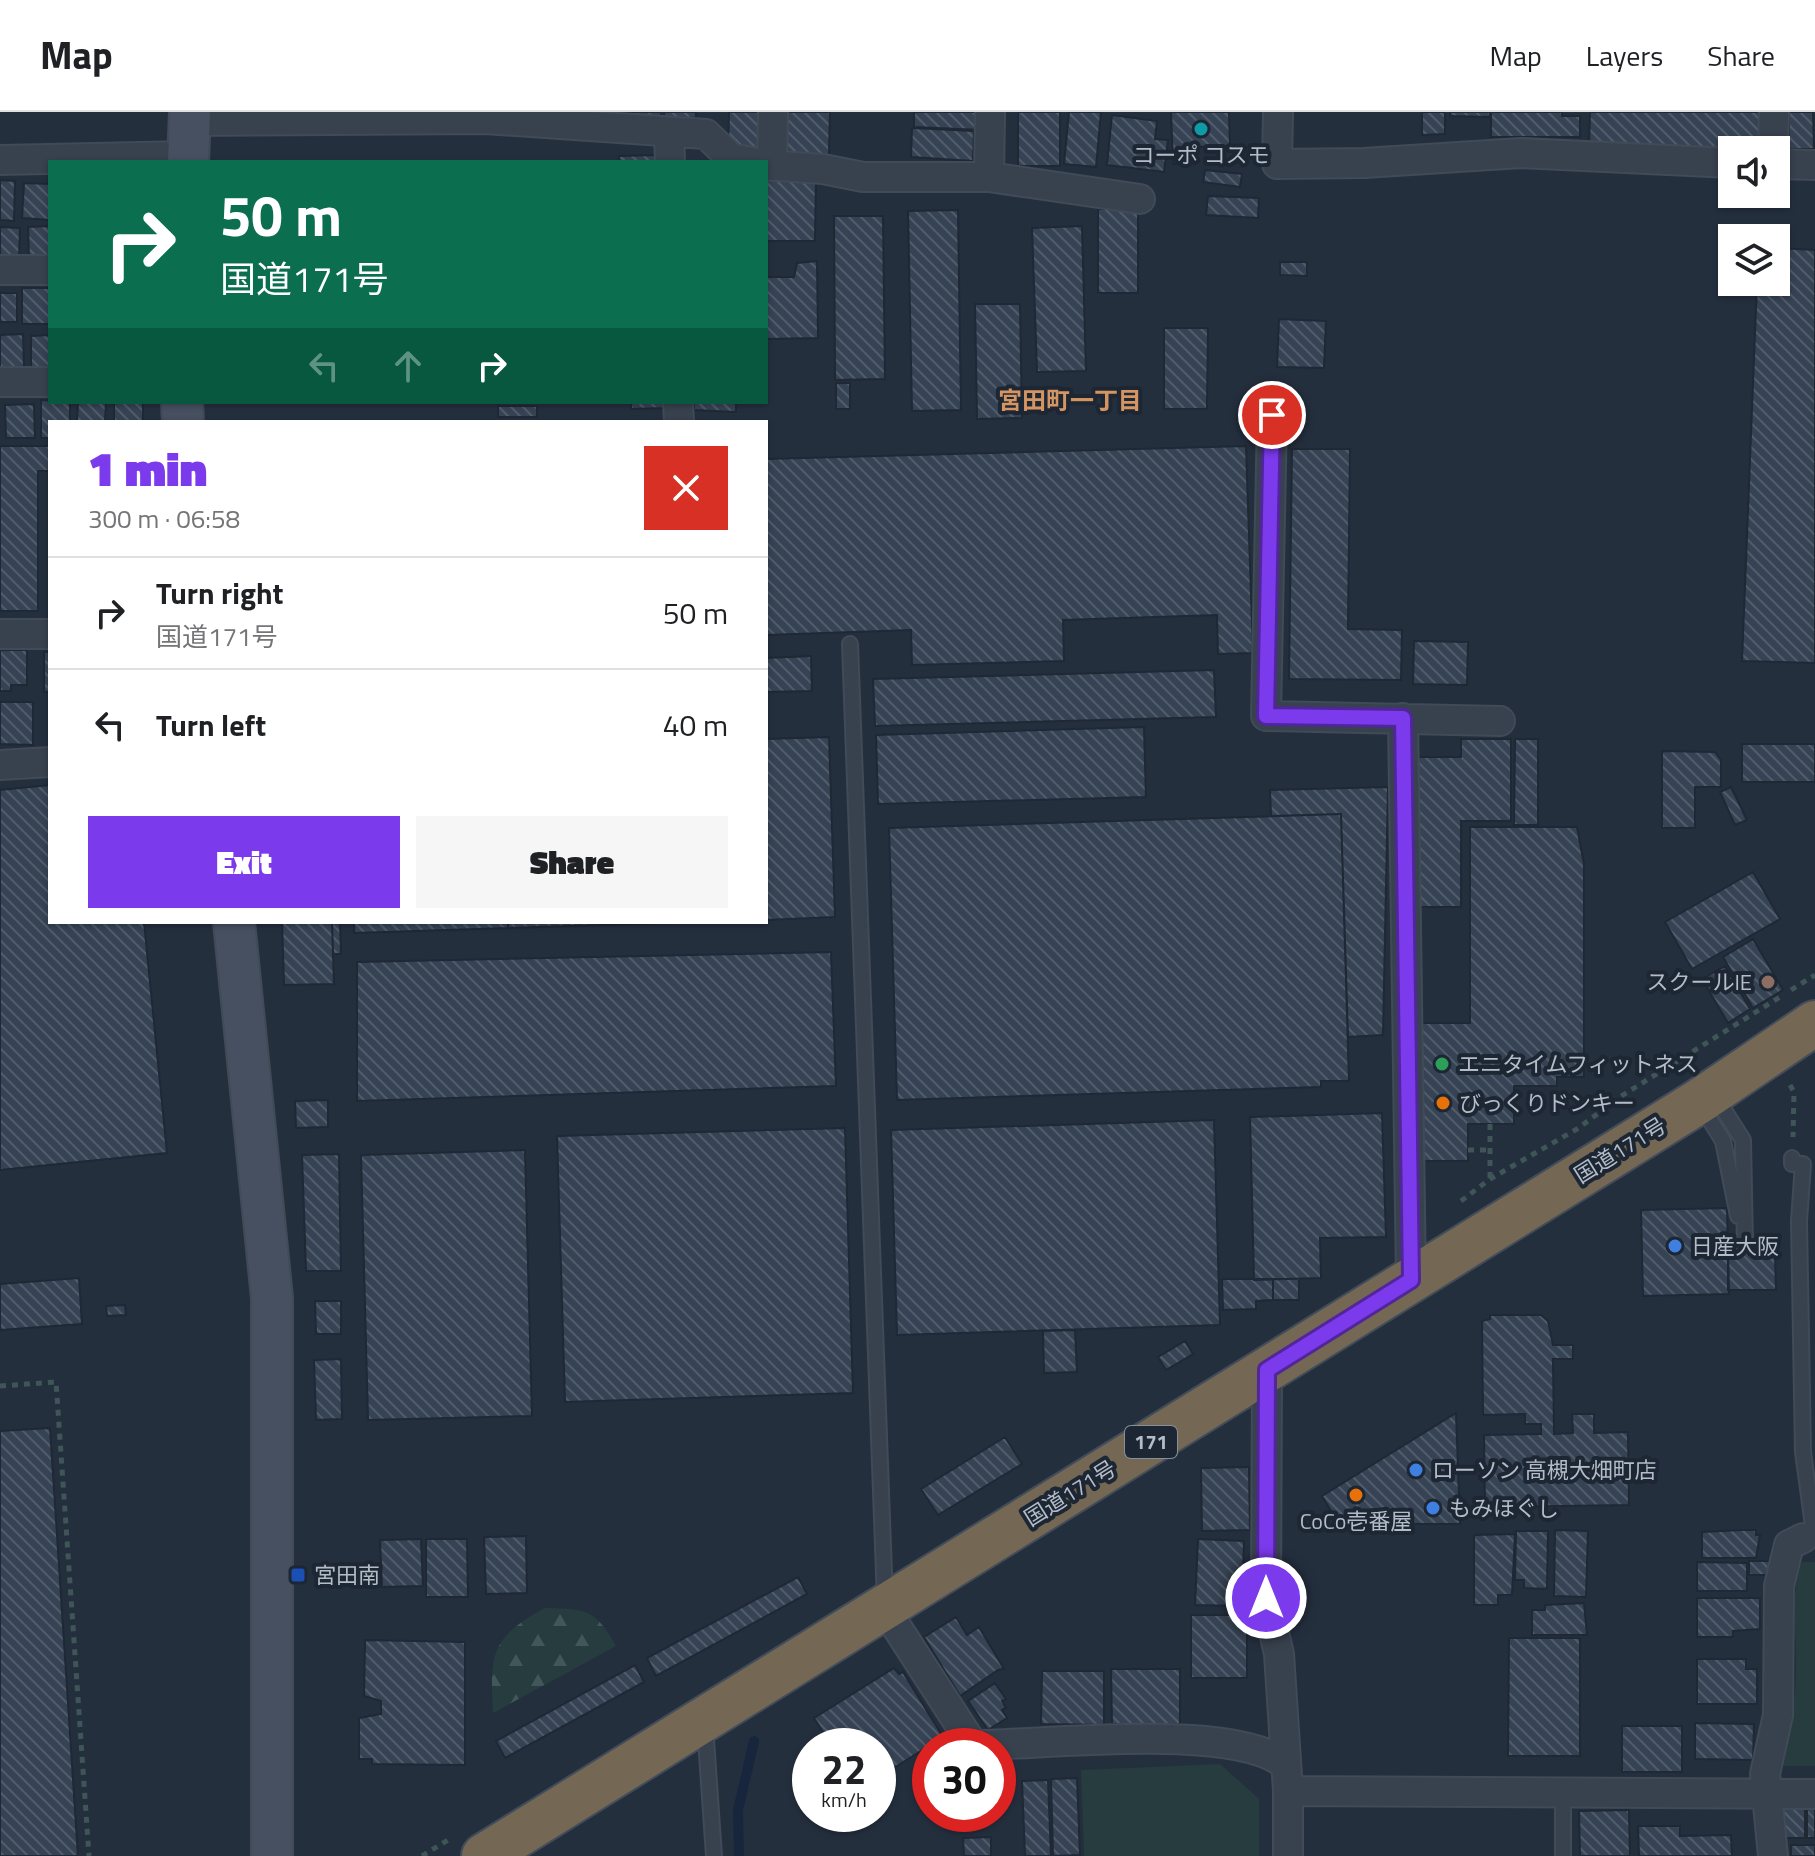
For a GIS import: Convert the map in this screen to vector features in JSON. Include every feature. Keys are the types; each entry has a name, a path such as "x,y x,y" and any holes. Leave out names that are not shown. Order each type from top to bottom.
{"highway":[{"name":"国道171号","path":"484,1856 1706,1097 1815,1023"}],"street":[{"path":"764,160 773,112"},
{"path":"989,177 990,112"},
{"path":"1278,112 1277,164 1364,163 1521,153 1718,162"},
{"path":"1773,136 1774,112"},
{"path":"0,160 356,116 485,119 669,132 707,123 731,158 742,160"},
{"path":"669,132 670,160"},
{"path":"768,164 823,169 863,177 989,177 1140,199"},
{"path":"1790,164 1815,165"},
{"path":"0,270 48,270"},
{"path":"0,382 48,382"},
{"path":"1272,415 1266,716 1500,721"},
{"path":"0,634 48,634"},
{"path":"1403,718 1411,1280"},
{"path":"0,765 48,762"},
{"path":"234,924 272,1298 272,1856"},
{"path":"1267,1370 1266,1598 1279,1654 1288,1791 1288,1856"},
{"path":"1773,1856 1764,1793 1781,1686 1779,1586 1789,1545 1803,1538"},
{"path":"885,1609 973,1745 1195,1740 1254,1747 1269,1752 1284,1763"},
{"path":"1288,1791 1815,1794"}],"lane":[{"path":"850,644 885,1609"},
{"path":"1706,1097 1723,1141 1744,1241"},
{"path":"1792,1158 1792,1164 1803,1164 1799,1221 1803,1452 1806,1493 1814,1533 1803,1538"},
{"path":"705,1721 714,1856"},
{"path":"1563,1810 1563,1856"}],"path":[{"path":"1790,1085 1794,1092 1792,1158"},
{"path":"1490,1124 1490,1179"},
{"path":"1468,1150 1490,1150"},
{"path":"0,1386 56,1382 89,1856"}],"green space":[{"path":"1802,1562 1815,1562 1815,1766 1783,1766 1795,1692 1795,1601"},
{"path":"545,1608 571,1609 588,1614 602,1625 616,1646 493,1713 492,1676 497,1650 513,1629"},
{"path":"1220,1764 1259,1799 1259,1856 1084,1856 1081,1770"}],"building":[{"path":"630,112 661,112 661,117 630,117"},
{"path":"664,112 696,112 696,118 664,117"},
{"path":"729,112 765,112 764,148 728,147"},
{"path":"781,112 830,112 829,156 780,155"},
{"path":"914,112 981,112 981,130 914,127"},
{"path":"1018,112 1060,112 1060,166 1018,166"},
{"path":"1069,112 1101,112 1096,167 1064,164"},
{"name":"コーポ コスモ","path":"1171,112 1229,112 1230,146 1196,147 1196,163 1173,164"},
{"path":"1422,112 1445,112 1445,134 1422,135"},
{"path":"1450,112 1490,112 1490,117 1450,116"},
{"path":"1491,112 1562,112 1562,116 1580,116 1580,137 1491,137"},
{"path":"1590,112 1761,112 1760,136 1718,136 1718,149 1589,147"},
{"path":"1789,112 1813,112 1814,149 1790,149"},
{"path":"1112,115 1157,121 1155,139 1168,140 1164,172 1107,165"},
{"path":"912,128 974,131 973,161 911,157"},
{"path":"656,155 656,160 619,160 619,156"},
{"path":"1205,170 1242,174 1240,187 1203,182"},
{"path":"768,179 816,179 815,241 768,241"},
{"path":"0,180 15,181 14,221 0,220"},
{"path":"24,183 48,184 48,220 22,218"},
{"path":"1208,196 1259,198 1258,218 1206,215"},
{"path":"1098,209 1138,209 1138,293 1098,293"},
{"path":"958,210 961,410 912,411 908,211"},
{"path":"834,216 883,216 885,379 835,380"},
{"path":"48,226 48,259 29,260 28,227"},
{"path":"1082,226 1086,371 1037,372 1032,228"},
{"path":"0,227 20,228 19,260 0,259"},
{"path":"1790,249 1815,250 1815,663 1742,661 1756,296 1790,296"},
{"path":"817,261 818,338 768,339 768,277 794,277 797,263"},
{"path":"1280,262 1307,262 1307,276 1280,275"},
{"path":"22,288 48,288 48,324 22,324"},
{"path":"0,293 17,293 17,322 0,322"},
{"path":"975,304 1020,304 1022,418 977,419"},
{"path":"1279,319 1326,321 1324,368 1277,367"},
{"path":"1164,328 1208,328 1207,409 1164,409"},
{"path":"23,334 24,367 0,368 0,335"},
{"path":"48,335 48,372 31,372 31,336"},
{"path":"836,383 850,383 850,409 836,409"},
{"path":"41,400 48,400 48,404 70,404 70,420 48,420 48,438 41,438"},
{"path":"34,404 35,438 6,438 5,405"},
{"path":"78,404 106,404 105,420 77,420"},
{"path":"114,404 143,404 143,420 114,420"},
{"path":"631,404 666,404 666,408 631,409"},
{"path":"694,404 736,404 736,412 694,410"},
{"path":"498,406 537,406 537,417 498,417"},
{"path":"0,446 48,446 48,471 38,471 38,611 0,611"},
{"path":"1246,446 1253,653 1218,654 1217,615 1063,620 1064,661 912,665 911,630 768,635 768,459"},
{"path":"1292,449 1350,449 1348,629 1402,630 1401,680 1289,679"},
{"path":"1414,641 1468,642 1467,685 1413,684"},
{"path":"0,650 27,650 27,685 11,685 11,691 0,691"},
{"path":"44,652 48,652 48,692 44,692"},
{"path":"811,656 812,691 768,692 768,658"},
{"path":"1214,670 1216,717 875,726 873,679"},
{"path":"0,702 33,702 33,745 0,744"},
{"path":"1144,727 1146,797 878,804 876,735"},
{"path":"829,737 835,917 768,920 768,739"},
{"path":"1461,739 1511,739 1511,821 1461,821 1461,907 1415,907 1415,757 1461,757"},
{"path":"1515,739 1538,739 1538,825 1514,825"},
{"path":"1742,744 1815,744 1815,782 1742,782"},
{"path":"1662,751 1715,752 1721,760 1721,787 1695,787 1695,828 1662,828"},
{"path":"48,785 48,924 144,924 167,1153 0,1170 0,790"},
{"path":"1388,787 1383,1035 1348,1037 1341,814 1271,816 1270,790"},
{"path":"1731,787 1747,820 1735,825 1720,792"},
{"path":"1341,814 1349,1081 1321,1081 1321,1087 897,1100 889,828"},
{"path":"1470,827 1577,827 1584,864 1584,1077 1557,1077 1557,1086 1514,1086 1514,1124 1468,1124 1468,1161 1416,1161 1416,1023 1470,1023"},
{"path":"1753,872 1780,919 1692,969 1665,922"},
{"path":"282,924 332,924 334,984 284,985"},
{"path":"332,924 340,924 341,954 333,954"},
{"path":"354,924 508,924 508,928 354,933"},
{"path":"508,924 634,924 508,928"},
{"path":"1753,939 1783,990 1753,1008 1723,957"},
{"path":"831,952 836,1086 357,1101 357,962"},
{"path":"1725,966 1750,1009 1728,1023 1702,979"},
{"path":"328,1100 328,1127 296,1128 295,1101"},
{"path":"1382,1113 1386,1237 1320,1238 1321,1278 1254,1280 1250,1117"},
{"path":"1214,1120 1220,1325 897,1335 891,1130"},
{"path":"845,1128 853,1393 565,1402 557,1136"},
{"path":"525,1150 532,1416 368,1420 361,1155"},
{"path":"339,1154 341,1271 306,1271 302,1155"},
{"path":"1727,1208 1729,1294 1643,1296 1641,1210"},
{"path":"1775,1253 1776,1290 1728,1290 1728,1254"},
{"path":"79,1278 82,1324 0,1330 0,1284"},
{"path":"1222,1279 1273,1279 1273,1300 1256,1301 1256,1309 1223,1310"},
{"path":"1273,1279 1299,1279 1299,1300 1273,1300"},
{"path":"315,1301 341,1301 341,1334 316,1334"},
{"path":"125,1305 126,1315 107,1316 106,1306"},
{"path":"1490,1315 1541,1315 1548,1321 1553,1345 1573,1345 1573,1359 1553,1359 1554,1434 1573,1433 1572,1414 1594,1414 1594,1433 1628,1432 1629,1505 1485,1507 1484,1435 1541,1434 1541,1424 1525,1424 1525,1414 1483,1415 1482,1321 1490,1319"},
{"path":"1075,1330 1077,1372 1044,1373 1043,1331"},
{"path":"1185,1341 1193,1354 1166,1370 1158,1357"},
{"path":"341,1359 342,1419 316,1420 314,1360"},
{"path":"1456,1413 1460,1524 1339,1524 1322,1496"},
{"path":"50,1428 78,1856 0,1856 0,1431"},
{"path":"1005,1437 1022,1464 938,1515 921,1489"},
{"path":"1249,1467 1250,1530 1202,1531 1201,1468"},
{"path":"1555,1530 1588,1531 1586,1597 1554,1596"},
{"path":"1756,1530 1756,1535 1760,1535 1756,1558 1702,1558 1702,1532"},
{"path":"1516,1531 1548,1531 1547,1589 1524,1588 1524,1580 1515,1580"},
{"path":"1515,1534 1512,1595 1498,1595 1498,1605 1474,1605 1474,1535"},
{"path":"526,1536 527,1593 486,1594 484,1537"},
{"path":"421,1539 423,1586 382,1587 380,1540"},
{"path":"426,1539 467,1539 468,1597 426,1597"},
{"path":"1198,1539 1244,1541 1242,1606 1195,1605"},
{"path":"1749,1561 1770,1561 1770,1575 1749,1575"},
{"path":"1697,1562 1747,1563 1747,1591 1697,1591"},
{"path":"798,1577 807,1594 656,1676 647,1658"},
{"path":"1697,1598 1760,1598 1760,1629 1733,1631 1733,1637 1697,1637"},
{"path":"1584,1603 1587,1635 1532,1635 1532,1610 1545,1610 1545,1605"},
{"path":"1191,1615 1247,1615 1247,1678 1191,1678"},
{"path":"956,1617 967,1635 979,1627 1004,1669 960,1696 924,1637"},
{"path":"1509,1638 1580,1638 1580,1756 1508,1756"},
{"path":"365,1640 465,1642 465,1765 372,1764 372,1759 359,1759 359,1718 381,1714 381,1701 364,1696"},
{"path":"1697,1659 1746,1659 1746,1669 1757,1669 1757,1704 1697,1704"},
{"path":"635,1665 644,1682 505,1758 496,1741"},
{"path":"894,1668 899,1674 903,1672 937,1728 912,1728 912,1757 896,1767 896,1728 820,1728 814,1718"},
{"path":"1111,1669 1180,1669 1180,1724 1112,1724"},
{"path":"1042,1671 1104,1671 1104,1725 1041,1724"},
{"path":"995,1683 1006,1699 1002,1701 1006,1708 1002,1710 1007,1718 987,1728 968,1701"},
{"path":"1695,1723 1754,1724 1753,1760 1695,1759"},
{"path":"1622,1726 1682,1726 1682,1772 1622,1772"},
{"path":"1077,1778 1080,1855 1053,1856 1051,1779"},
{"path":"1048,1780 1051,1856 1025,1856 1022,1781"},
{"path":"1781,1803 1805,1803 1805,1838 1781,1838"},
{"path":"1807,1803 1815,1803 1815,1838 1807,1838"},
{"path":"1629,1810 1630,1856 1580,1856 1579,1811"},
{"path":"1638,1826 1680,1826 1680,1836 1731,1835 1732,1856 1639,1856"},
{"path":"991,1837 991,1856 964,1856 963,1838"},
{"path":"1791,1845 1815,1845 1815,1856 1791,1856"}],"waterway":[{"path":"739,1856 738,1810 754,1741"}],"place":[{"name":"コーポ コスモ","path":"1201,129"},
{"name":"スクールIE","path":"1768,982"},
{"name":"エニタイムフィットネス","path":"1442,1064"},
{"name":"びっくりドンキー","path":"1443,1103"},
{"name":"日産大阪","path":"1675,1246"},
{"name":"ローソン 高槻大畑町店","path":"1416,1470"},
{"name":"CoCo壱番屋","path":"1356,1495"},
{"name":"もみほぐし","path":"1433,1508"},
{"name":"宮田南","path":"298,1575"}],"district":[{"name":"宮田町一丁目","path":"1070,401"}],"route":[{"path":"1266,1598 1267,1370 1411,1280 1403,718 1266,716 1272,415"}]}
